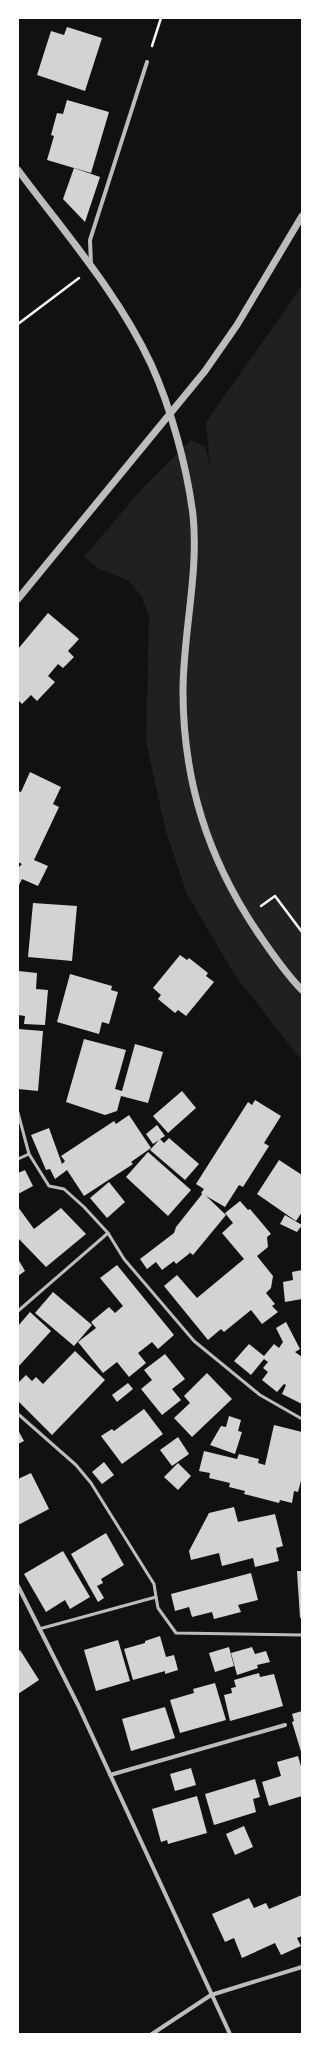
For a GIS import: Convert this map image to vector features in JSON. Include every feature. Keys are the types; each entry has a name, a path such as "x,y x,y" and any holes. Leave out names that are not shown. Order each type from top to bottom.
{"street":[{"path":"91,268 90,240 147,62"},
{"path":"18,170 120,309 150,362 169,415 180,450 193,516 192,576 183,690 189,764 197,804 208,841 230,886 274,959 302,990"},
{"path":"18,599 205,371 237,325 302,216"},
{"path":"18,1586 110,1775 230,2034"},
{"path":"110,1775 285,1725"},
{"path":"152,2034 211,1995 302,1967"}],"lane":[{"path":"18,1113 28,1154 49,1186 64,1189 108,1233 124,1259 194,1341 260,1395 302,1419"},
{"path":"18,1159 28,1154"},
{"path":"18,1311 108,1233"},
{"path":"18,1414 76,1465 91,1483 154,1584 158,1608 176,1633 302,1635"},
{"path":"39,1628 156,1597"}],"path":[{"path":"147,62 161,18"},
{"path":"18,324 52,300 91,268"},
{"path":"274,896 302,932"}],"shaded area":[{"path":"302,286 302,1061 234,974 187,894 165,828 146,741 149,617 142,597 129,581 99,569 84,557 140,491 191,440 205,447 210,467 206,422"}],"building":[{"path":"67,27 102,38 85,91 37,75 51,31 64,35"},
{"path":"67,100 109,112 91,173 47,160 54,136 51,135 57,113 63,114"},
{"path":"74,168 100,177 85,222 63,199"},
{"path":"48,613 79,639 68,651 74,657 63,668 58,664 48,676 55,682 37,701 31,695 22,704 18,700 18,649"},
{"path":"30,772 61,787 53,804 59,807 34,860 48,866 38,886 22,879 18,887 18,868 22,864 18,862 18,791 21,792"},
{"path":"33,903 77,906 72,961 28,957"},
{"path":"180,955 187,960 189,958 208,973 206,976 214,982 186,1016 178,1010 175,1013 158,999 161,995 153,988"},
{"path":"18,971 37,973 36,989 48,990 45,1025 24,1024 25,1016 18,1015"},
{"path":"70,974 112,986 111,990 118,992 109,1024 102,1022 99,1034 57,1022"},
{"path":"18,1029 43,1031 38,1091 18,1089"},
{"path":"84,1039 126,1050 115,1089 122,1091 135,1044 163,1052 148,1103 121,1096 117,1111 105,1115 66,1102"},
{"path":"182,1091 196,1108 168,1133 153,1116"},
{"path":"255,1100 281,1116 264,1143 269,1146 243,1187 239,1185 225,1207 201,1193 204,1189 196,1184 248,1102 252,1105"},
{"path":"129,1115 151,1148 131,1162 133,1164 84,1196 67,1170 55,1179 50,1169 46,1170 31,1135 49,1128 62,1164 65,1161 61,1156 114,1121 116,1124"},
{"path":"157,1125 165,1136 160,1139 164,1143 169,1138 199,1164 185,1180 150,1150 159,1140 153,1144 146,1134"},
{"path":"148,1152 191,1190 168,1216 126,1177"},
{"path":"279,1160 302,1175 302,1212 296,1221 257,1194"},
{"path":"25,1170 33,1186 18,1194 18,1173"},
{"path":"109,1182 125,1202 107,1218 90,1198"},
{"path":"203,1193 226,1215 193,1255 188,1251 190,1253 176,1264 174,1261 162,1270 156,1262 147,1269 140,1259 174,1233 176,1227"},
{"path":"240,1201 248,1210 250,1209 271,1234 267,1237 268,1247 257,1256 273,1276 271,1288 266,1293 275,1304 272,1306 278,1312 262,1324 251,1310 224,1332 221,1329 208,1340 164,1286 177,1275 197,1298 244,1259 222,1233 233,1223 225,1213"},
{"path":"18,1207 34,1229 61,1208 86,1234 46,1267 18,1238"},
{"path":"285,1215 302,1225 297,1232 280,1224"},
{"path":"18,1259 25,1271 18,1276"},
{"path":"117,1265 174,1335 158,1349 152,1342 138,1353 146,1363 129,1377 117,1362 103,1373 78,1342 96,1328 91,1322 109,1307 115,1313 123,1306 100,1278"},
{"path":"302,1270 302,1299 285,1302 283,1282 293,1280 292,1272"},
{"path":"53,1292 92,1325 74,1346 35,1313"},
{"path":"30,1312 51,1331 18,1367 18,1326"},
{"path":"286,1322 300,1349 295,1352 302,1357 302,1404 282,1394 286,1385 284,1384 277,1392 262,1380 268,1372 263,1368 268,1362 264,1359 251,1375 234,1361 249,1344 264,1356 274,1344 279,1348 283,1342 276,1328"},
{"path":"75,1351 105,1380 52,1435 18,1401 18,1383 26,1375 32,1381 36,1377 43,1384"},
{"path":"165,1354 185,1379 172,1389 181,1400 162,1415 141,1389 152,1380 144,1370"},
{"path":"207,1373 232,1399 192,1437 174,1418 190,1403 184,1396"},
{"path":"128,1383 133,1389 117,1402 112,1395"},
{"path":"144,1409 163,1434 122,1464 101,1436 112,1429 114,1431"},
{"path":"229,1416 241,1420 238,1431 242,1432 235,1454 210,1445 221,1426 226,1427"},
{"path":"274,1425 302,1432 302,1477 298,1492 294,1491 292,1503 280,1500 279,1503 244,1494 245,1491 229,1487 230,1483 209,1478 210,1473 199,1471 204,1451 237,1459 239,1454 259,1459 258,1463 265,1465"},
{"path":"18,1430 24,1441 18,1444"},
{"path":"178,1437 189,1454 172,1466 160,1450"},
{"path":"104,1462 114,1475 102,1484 92,1472"},
{"path":"178,1463 191,1476 178,1490 164,1477"},
{"path":"31,1473 49,1509 18,1525 18,1479"},
{"path":"234,1507 238,1522 275,1514 283,1546 276,1548 279,1561 255,1567 253,1558 222,1566 219,1553 191,1560 189,1551 209,1513"},
{"path":"106,1533 124,1565 101,1579 103,1583 97,1586 104,1598 98,1602 71,1554"},
{"path":"63,1551 90,1597 70,1609 65,1600 46,1612 24,1574"},
{"path":"297,1571 302,1571 302,1618 300,1618"},
{"path":"251,1573 258,1600 238,1605 241,1612 214,1619 212,1612 192,1617 189,1607 175,1611 171,1594"},
{"path":"160,1636 166,1657 174,1655 178,1670 165,1674 165,1671 133,1680 124,1649 145,1643 145,1641"},
{"path":"118,1640 130,1681 96,1691 84,1650"},
{"path":"229,1647 234,1666 215,1672 209,1653"},
{"path":"252,1647 255,1654 266,1651 270,1662 257,1665 258,1668 237,1675 231,1653"},
{"path":"20,1650 39,1680 18,1694 18,1651"},
{"path":"259,1673 260,1677 274,1674 283,1706 230,1721 224,1695 232,1693 231,1688 236,1687 234,1680"},
{"path":"215,1683 226,1720 180,1733 170,1700 194,1693 193,1689"},
{"path":"165,1707 175,1738 131,1751 122,1719"},
{"path":"302,1711 302,1755 292,1722 294,1721 292,1714"},
{"path":"298,1756 302,1770 302,1796 269,1806 262,1782 281,1776 277,1762"},
{"path":"191,1768 196,1785 175,1791 170,1774"},
{"path":"255,1779 260,1797 253,1799 256,1812 214,1825 205,1794"},
{"path":"197,1796 207,1833 168,1844 167,1840 161,1842 152,1809"},
{"path":"244,1826 253,1847 235,1855 226,1834"},
{"path":"302,1895 302,1936 297,1938 301,1946 281,1955 275,1943 242,1958 234,1938 225,1942 212,1914 249,1898 254,1908 266,1903 269,1909"}]}
